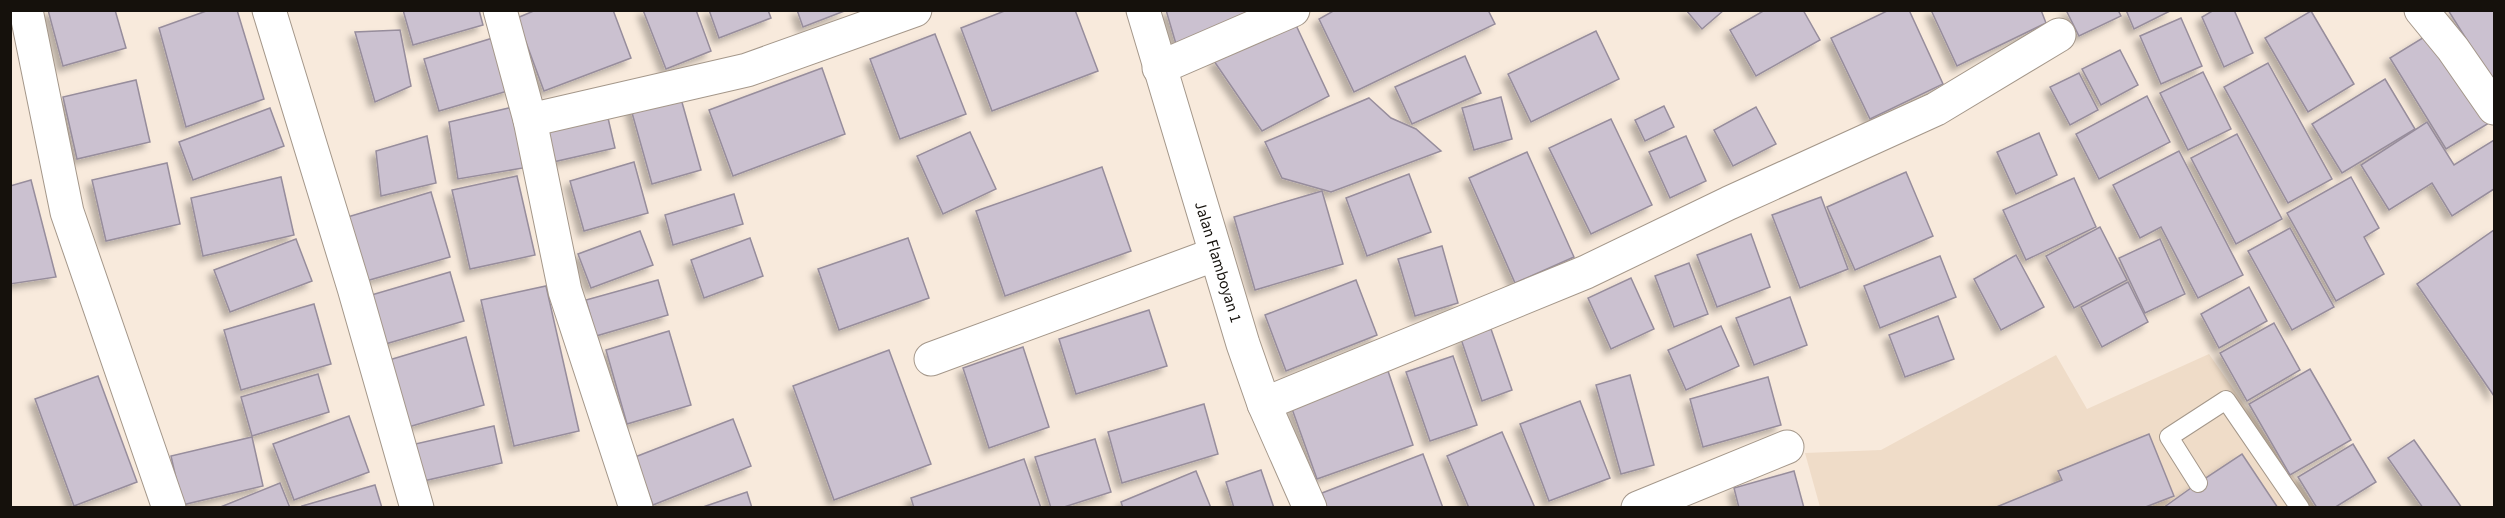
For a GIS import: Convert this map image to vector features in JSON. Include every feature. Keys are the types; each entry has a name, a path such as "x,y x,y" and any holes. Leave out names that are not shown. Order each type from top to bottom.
{"street":[{"path":"26,10 67,212 169,507"},
{"path":"268,10 354,288 417,507"},
{"path":"500,10 530,120 565,291 636,507"},
{"path":"530,120 747,70 915,10"},
{"name":"Jalan Flamboyan 1","path":"1143,10 1264,405 1310,507"},
{"path":"1159,68 1293,10"},
{"path":"2421,10 2453,49 2494,108"},
{"path":"1264,405 1586,272 1729,203 1936,109 2059,35"},
{"path":"931,359 1216,254"},
{"path":"1638,507 1787,447"}],"lane":[{"path":"2198,483 2169,437 2226,400 2300,507"}],"shaded area":[{"path":"2209,354 2315,507 1820,507 1805,453 1881,450 2056,355 2087,409"}],"building":[{"path":"48,10 115,10 126,48 63,66"},
{"path":"209,10 237,10 264,99 186,127 159,28"},
{"path":"403,10 479,10 483,25 413,45"},
{"path":"536,10 613,10 631,58 544,91 517,18"},
{"path":"643,10 696,10 711,51 666,69"},
{"path":"709,10 768,10 771,18 719,38"},
{"path":"797,10 847,10 803,27"},
{"path":"1007,10 1075,10 1098,71 992,111 961,28"},
{"path":"1166,10 1274,10 1176,44"},
{"path":"1335,10 1488,10 1495,24 1354,92 1319,19"},
{"path":"1686,10 1724,10 1702,29"},
{"path":"1765,10 1803,10 1820,40 1756,76 1730,30"},
{"path":"1889,10 1909,10 1943,84 1870,119 1831,38"},
{"path":"1931,10 2041,10 2046,23 1957,66"},
{"path":"2066,10 2118,10 2121,16 2079,36"},
{"path":"2126,10 2172,10 2134,29"},
{"path":"2214,10 2234,10 2253,53 2224,67 2202,17"},
{"path":"2448,10 2494,10 2494,83"},
{"path":"2311,11 2354,84 2308,112 2265,38"},
{"path":"2181,18 2202,66 2161,84 2140,36"},
{"path":"1295,23 1329,96 1262,131 1214,61"},
{"path":"400,30 411,86 375,102 355,32"},
{"path":"1596,31 1619,79 1531,122 1508,74"},
{"path":"2434,31 2489,123 2446,149 2390,58"},
{"path":"935,34 966,114 900,139 870,59"},
{"path":"496,37 511,90 439,111 424,59"},
{"path":"2120,50 2138,85 2101,105 2082,69"},
{"path":"1465,56 1481,93 1412,124 1395,87"},
{"path":"2268,63 2332,179 2288,203 2224,87"},
{"path":"822,68 845,134 733,176 709,110"},
{"path":"2203,72 2231,129 2188,150 2160,93"},
{"path":"2079,73 2098,110 2070,125 2050,87"},
{"path":"2385,79 2415,129 2342,173 2312,124"},
{"path":"136,80 150,142 77,159 63,97"},
{"path":"678,88 701,170 652,184 629,102"},
{"path":"2147,96 2170,142 2099,179 2076,134"},
{"path":"1501,97 1512,139 1474,150 1462,108"},
{"path":"1369,98 1391,118 1416,129 1441,151 1331,192 1282,178 1265,142"},
{"path":"1664,106 1674,127 1645,141 1635,120"},
{"path":"513,107 523,168 458,179 449,122"},
{"path":"1756,107 1776,144 1733,166 1714,130"},
{"path":"270,108 284,146 193,180 179,142"},
{"path":"608,118 615,148 553,162 546,132"},
{"path":"1611,119 1652,205 1591,234 1549,148"},
{"path":"2427,122 2454,165 2494,140 2494,189 2452,216 2432,183 2389,210 2361,165"},
{"path":"970,132 996,189 943,214 917,156"},
{"path":"2039,133 2057,175 2016,194 1997,152"},
{"path":"2237,134 2282,219 2236,244 2191,158"},
{"path":"427,136 436,183 381,196 376,151"},
{"path":"1686,136 1706,181 1670,198 1649,152"},
{"path":"2179,151 2243,275 2198,298 2161,227 2140,238 2113,185"},
{"path":"1527,152 1574,257 1515,283 1469,178"},
{"path":"634,162 648,213 584,231 570,181"},
{"path":"167,163 180,224 106,241 92,180"},
{"path":"1102,167 1131,251 1005,296 976,211"},
{"path":"1906,172 1933,236 1855,270 1827,207"},
{"path":"1409,174 1431,232 1367,256 1346,198"},
{"path":"517,176 535,255 470,269 452,190"},
{"path":"281,177 294,235 203,256 191,198"},
{"path":"2351,177 2379,228 2364,237 2384,274 2336,301 2287,213"},
{"path":"2074,178 2096,227 2026,260 2003,210"},
{"path":"31,180 56,277 10,284 10,186"},
{"path":"1322,191 1343,264 1255,290 1234,217"},
{"path":"431,192 450,257 359,283 341,219"},
{"path":"734,194 743,224 673,245 665,215"},
{"path":"1821,197 1848,269 1800,288 1772,215"},
{"path":"2100,227 2127,280 2074,308 2046,256"},
{"path":"2290,228 2334,307 2292,330 2248,251"},
{"path":"2494,230 2494,396 2417,284"},
{"path":"640,231 653,265 591,288 578,254"},
{"path":"1751,234 1770,287 1717,307 1697,255"},
{"path":"750,238 763,276 704,298 691,260"},
{"path":"908,238 929,298 839,330 818,269"},
{"path":"296,239 312,281 230,312 214,270"},
{"path":"2160,239 2185,294 2145,313 2119,258"},
{"path":"1442,246 1458,303 1415,316 1398,259"},
{"path":"2016,255 2044,307 2001,330 1974,279"},
{"path":"1940,256 1956,297 1880,328 1864,286"},
{"path":"1689,263 1708,314 1674,327 1655,276"},
{"path":"450,272 464,321 382,345 368,296"},
{"path":"1631,278 1654,329 1611,349 1588,298"},
{"path":"658,280 668,315 596,336 586,300"},
{"path":"1356,280 1377,335 1286,371 1265,315"},
{"path":"2128,282 2148,322 2102,347 2081,307"},
{"path":"546,286 579,431 514,446 481,300"},
{"path":"2249,287 2267,321 2219,348 2201,314"},
{"path":"1790,297 1807,345 1754,365 1736,318"},
{"path":"314,304 331,364 241,390 224,330"},
{"path":"1149,310 1167,366 1076,394 1059,339"},
{"path":"1938,316 1954,359 1905,377 1889,335"},
{"path":"2274,323 2300,370 2247,401 2220,353"},
{"path":"1721,326 1739,366 1686,390 1668,350"},
{"path":"1491,329 1512,390 1482,401 1461,339"},
{"path":"669,331 691,405 627,424 606,350"},
{"path":"466,337 484,405 398,430 379,363"},
{"path":"1023,347 1049,427 989,448 963,368"},
{"path":"889,350 931,464 834,500 793,386"},
{"path":"1453,356 1477,425 1430,441 1406,372"},
{"path":"2310,369 2351,440 2290,475 2249,404"},
{"path":"1388,371 1413,445 1317,479 1291,406"},
{"path":"318,374 329,412 252,436 241,397"},
{"path":"1630,375 1654,465 1621,474 1596,385"},
{"path":"98,376 137,482 74,506 35,399"},
{"path":"1768,377 1781,425 1703,447 1690,399"},
{"path":"1580,401 1610,478 1549,501 1520,424"},
{"path":"1204,404 1218,454 1122,483 1108,432"},
{"path":"349,416 369,472 294,500 273,444"},
{"path":"733,419 751,466 653,505 635,457"},
{"path":"494,426 502,463 419,482 411,445"},
{"path":"1502,432 1535,508 1469,508 1447,456"},
{"path":"2149,434 2174,496 2143,508 1994,508 2062,480 2058,471"},
{"path":"252,437 263,486 182,505 171,456"},
{"path":"1095,439 1111,492 1061,508 1051,508 1035,457"},
{"path":"2414,440 2462,508 2423,508 2388,458"},
{"path":"2353,444 2376,482 2334,508 2317,508 2298,477"},
{"path":"1423,454 1443,508 1327,508 1322,493"},
{"path":"2242,454 2278,508 2163,508 2198,483"},
{"path":"1024,459 1041,508 914,508 911,498"},
{"path":"1261,470 1274,508 1234,508 1226,482"},
{"path":"1196,471 1211,508 1123,508 1121,502"},
{"path":"1794,471 1804,508 1739,508 1734,488"},
{"path":"280,483 290,508 218,508"},
{"path":"375,485 382,508 303,508 302,506"},
{"path":"747,492 752,508 700,508"}]}
